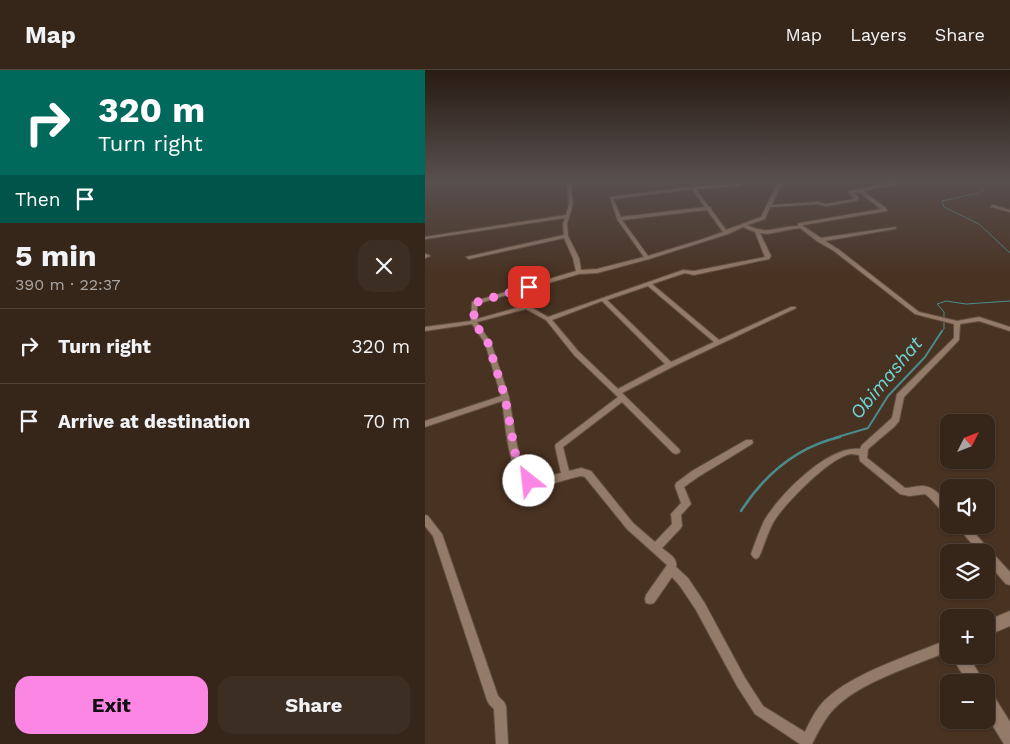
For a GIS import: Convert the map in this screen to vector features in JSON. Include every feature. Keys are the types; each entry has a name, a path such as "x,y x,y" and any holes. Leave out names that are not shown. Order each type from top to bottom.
{"street":[{"path":"617,213 647,258"},
{"path":"619,219 664,213"},
{"path":"712,213 725,233"},
{"path":"650,599 671,569 672,563 630,526 588,474 581,472 538,484 524,478 516,457 505,397 488,343 475,322 474,303 579,272 597,271 647,258 745,226 763,218 765,213"},
{"path":"801,227 800,224 864,213"},
{"path":"425,238 567,216 565,224 566,236 576,258 579,272"},
{"path":"745,226 757,233 801,227 836,250 917,313 957,323 979,319 1010,329"},
{"path":"819,240 894,228"},
{"path":"548,319 648,283 685,272 694,273 767,258 768,256 757,233"},
{"path":"469,257 566,236"},
{"path":"648,283 719,343"},
{"path":"514,291 527,307 548,319 576,353 676,451"},
{"path":"603,299 670,365"},
{"path":"425,329 475,322 527,307"},
{"path":"567,476 559,446 620,395 670,365 793,308"},
{"path":"940,503 928,491 923,490 909,493 903,491 863,460 863,452 865,447 896,419 900,396 957,339 959,336 957,323"},
{"path":"425,424 505,397"},
{"path":"655,549 677,526 676,514 686,504 679,486 695,474 749,442"},
{"path":"756,554 767,524 781,503 802,482 827,463 850,452 863,452"},
{"path":"425,518 437,534 493,700 501,706 502,744"},
{"path":"969,534 1010,580"},
{"path":"671,569 684,582 700,606 741,682 759,710 806,743 821,715 830,703 854,686 940,649"},
{"path":"995,625 1010,618"},
{"path":"995,714 1010,738"}],"waterway":[{"name":"Obimashat","path":"957,213 979,224 1010,253"},
{"name":"Obimashat","path":"942,331 944,329 944,312 937,304 946,301 966,304 1010,301"},
{"name":"Obimashat","path":"834,438 868,428 888,396 925,357 942,331"},
{"name":"Obimashat","path":"741,511 760,485 783,464 809,448 840,437"}],"route":[{"path":"529,287 474,303 474,322 488,343 505,397 520,472 529,481"}]}
